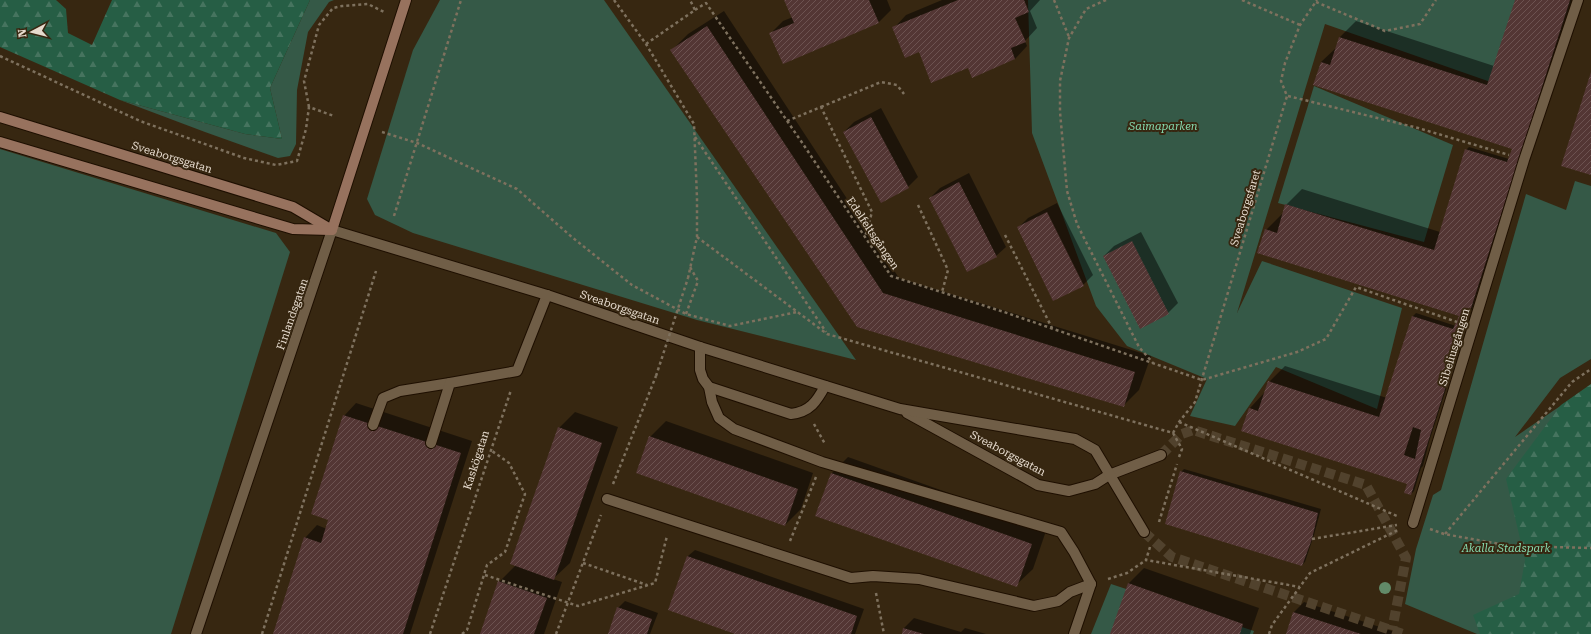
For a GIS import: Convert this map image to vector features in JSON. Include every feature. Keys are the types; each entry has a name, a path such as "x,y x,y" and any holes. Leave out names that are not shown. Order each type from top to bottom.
{"street":[{"name":"Finlandsgatan","path":"196,634 332,230 406,0"},
{"name":"Sibeliusgången","path":"1414,523 1524,160 1578,0"},
{"name":"Sveaborgsgatan","path":"0,117 293,207 332,230 546,295 700,347 900,409 1075,439 1095,450 1144,532"},
{"name":"Sveaborgsgatan","path":"0,142 293,229 332,230"},
{"path":"373,425 384,398 400,391 517,371 546,295"},
{"path":"700,347 700,370 703,379 709,387 712,402 719,418 734,430 822,462 1061,532 1074,552 1091,584 1074,634"},
{"path":"431,443 450,383"},
{"path":"709,387 791,414 802,411 817,401 825,386"},
{"name":"Sveaborgsgatan","path":"900,409 1038,485 1069,490 1095,484 1109,475 1161,455"},
{"path":"607,499 851,578 873,576 919,579 1034,606 1058,601 1070,592 1091,584"}],"path":[{"path":"368,4 370,0"},
{"path":"394,216 461,0"},
{"path":"614,0 646,44 694,124 697,237 688,278 656,376"},
{"path":"646,44 695,10 690,0"},
{"path":"1054,0 1069,38"},
{"path":"1106,0 1086,9 1069,38 1060,81 1060,104 1067,191 1077,224 1139,347 1153,364"},
{"path":"1242,0 1300,25"},
{"path":"1252,0 1254,4"},
{"path":"1436,0 1420,24 1385,30 1316,1 1300,25 1284,63 1281,81 1287,96 1418,128 1524,160"},
{"name":"Edelfeltsgången","path":"695,10 706,3 891,276 1202,380"},
{"path":"0,56 140,121 244,158 276,165 297,161 306,129 309,107 304,81 319,25 334,8 368,4 399,20"},
{"path":"787,121 881,82 897,84 904,94"},
{"name":"Sveaborgsfaret","path":"1173,433 1179,422 1195,402 1287,96"},
{"path":"309,107 334,116"},
{"path":"821,107 872,212 865,237"},
{"path":"382,132 417,143 517,189 573,238 632,286 686,314 730,326 797,312"},
{"path":"695,136 827,334"},
{"path":"918,205 948,270 942,292"},
{"path":"1005,235 1052,329"},
{"path":"697,237 827,334 1173,433 1182,449 1158,523"},
{"path":"686,314 698,281 690,267"},
{"path":"262,634 376,271"},
{"path":"1202,380 1297,352 1326,339 1356,287 1472,328"},
{"path":"1444,534 1572,382 1591,369"},
{"name":"Kaskögatan","path":"430,634 517,371"},
{"path":"812,422 826,445"},
{"path":"1179,422 1414,523 1444,534 1511,546 1591,548"},
{"path":"462,634 467,630 487,565 505,552 525,494 509,463 492,450"},
{"path":"784,556 822,462"},
{"path":"484,575 578,606 655,583 671,519"},
{"path":"1312,539 1414,523"},
{"path":"1269,634 1272,626 1310,573 1414,523"},
{"path":"1091,584 1127,573 1146,560 1151,545"},
{"path":"1146,560 1300,587"},
{"path":"583,564 648,585"},
{"path":"873,576 884,634"}],"green space":[{"path":"0,0 56,0 66,9 68,33 92,45 112,0 310,0 270,88 282,139 245,134 120,100 0,47"},
{"path":"310,0 334,0 329,2 308,32 297,90 296,144 290,156 278,158 120,100 245,134 282,139 270,88"},
{"path":"440,0 604,0 856,360 697,320 413,233 375,215 367,199 413,50"},
{"name":"Saimaparken","path":"1028,0 1553,0 1522,93 1325,24 1237,313 1262,261 1402,308 1377,409 1276,367 1235,426 1190,416 1207,379 1127,346 1096,306 1032,133"},
{"path":"1314,86 1453,145 1424,242 1278,203"},
{"path":"0,149 276,233 290,252 171,634 0,634"},
{"name":"Akalla Stadspark","path":"1575,181 1591,186 1591,359 1560,378 1515,437 1591,385 1591,634 1477,634 1405,604 1416,549 1433,495 1441,490 1526,194 1566,210"},
{"path":"1591,384 1591,634 1480,634 1473,615 1519,594 1525,560 1506,479 1561,405"},
{"path":"1111,584 1254,631 1253,634 1091,634"}],"building":[{"path":"784,0 869,0 879,23 783,64 769,33 794,23"},
{"path":"958,0 1024,0 1029,12 1015,18 1026,42 1011,48 1015,59 972,78 968,68 931,83 919,52 905,58 892,27"},
{"path":"1515,0 1570,0 1411,495 1404,493 1407,484 1241,431 1249,408 1258,411 1268,381 1379,417 1412,316 1453,329 1459,316 1257,253 1265,229 1277,233 1285,204 1434,250 1465,149 1507,162 1512,149 1313,85 1321,62 1330,65 1339,37 1487,85","holes":["1413,427 1421,430 1415,459 1404,455"]},
{"path":"707,26 883,293 1135,372 1124,407 857,327 670,50"},
{"path":"1591,72 1591,175 1561,166"},
{"path":"871,117 909,188 881,203 843,132"},
{"path":"959,182 997,257 967,272 929,198"},
{"path":"1047,212 1084,286 1053,301 1017,227"},
{"path":"1132,241 1169,314 1140,329 1103,256"},
{"path":"343,415 461,453 403,634 273,634 304,537 321,543 328,520 311,514"},
{"path":"558,427 602,443 554,580 510,564"},
{"path":"649,436 798,489 785,526 636,473"},
{"path":"1180,471 1318,513 1312,539 1302,566 1165,524"},
{"path":"831,473 1032,544 1017,587 815,516"},
{"path":"687,556 857,616 851,634 735,634 668,610"},
{"path":"498,581 547,598 534,634 480,634"},
{"path":"1128,583 1243,624 1240,634 1110,634"},
{"path":"617,607 652,619 647,634 608,634"},
{"path":"1293,612 1361,634 1286,634"},
{"path":"903,628 924,634 902,634"}],"tunnel":[{"path":"1161,455 1182,434 1193,430 1366,485 1406,558 1392,630"},
{"path":"1144,532 1172,557 1403,634"}]}
